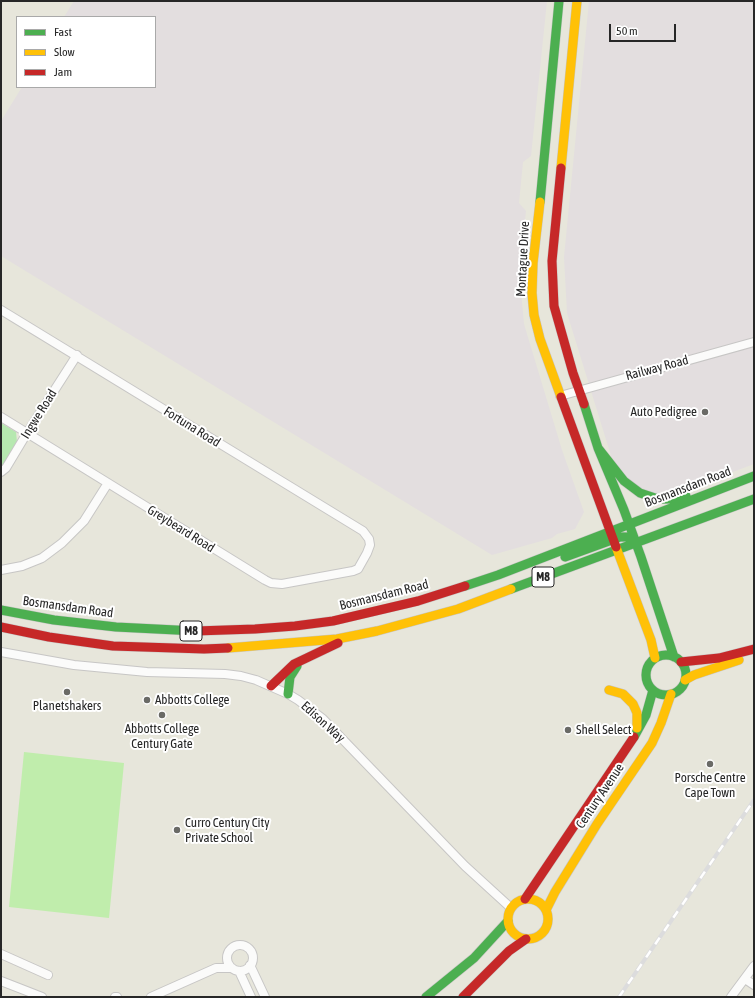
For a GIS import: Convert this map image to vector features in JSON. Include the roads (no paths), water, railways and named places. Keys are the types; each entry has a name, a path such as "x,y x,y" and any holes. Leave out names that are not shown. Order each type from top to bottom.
{"main road":[{"name":"Montague Drive","path":"559,1 532,279 532,293 535,320 540,339 618,550"},
{"path":"577,1 557,195 552,275 554,306 573,373 580,390 598,448 629,524 678,659 686,671 686,680"},
{"path":"598,448 628,484 640,493 654,498 663,499 679,497 738,482"},
{"name":"Bosmansdam Road","path":"1,610 54,620 116,628 206,631 295,626 333,621 418,602 498,575 612,535 629,524 754,476"},
{"name":"M8","path":"1,627 49,637 113,646 204,649 287,644 337,638 377,631 458,609 754,499"},
{"path":"612,535 627,537 636,544"},
{"path":"618,550 651,640 655,658"},
{"path":"271,686 287,669 305,658 331,646 377,631"},
{"path":"754,649 719,658 678,659 664,655 655,658 649,664 646,675 647,683 653,690 662,695 671,694 680,689 686,680 713,668 754,656"},
{"path":"288,694 291,673 294,668 305,658"},
{"path":"609,690 629,698 635,706 638,716 636,735"},
{"name":"Century Avenue","path":"525,899 636,735 646,715 653,690"},
{"name":"Century Avenue","path":"546,910 555,892 597,824 652,743 661,724 671,694"},
{"path":"519,900 535,900 546,910 548,920 544,931 533,938 521,938 512,931 508,921 510,908 519,900"},
{"path":"426,997 474,958 508,921"},
{"path":"463,997 508,951 526,939"}],"street":[{"name":"Fortuna Road","path":"1,310 77,355 362,532 368,539 370,545 368,553"},
{"name":"Railway Road","path":"560,396 754,342"},
{"name":"Ingwe Road","path":"1,472 6,468 77,355"},
{"name":"Greybeard Road","path":"1,417 271,583 282,584 353,571 358,569 368,553"},
{"path":"1,570 22,566 42,558 62,543 84,521 108,483"},
{"name":"Edison Way","path":"1,652 74,665 147,672 225,674 249,678 288,694 323,719 465,866 510,908"},
{"path":"152,997 216,968 234,946 238,945 246,947 251,953 252,956 250,965 246,969 235,970 216,968"},
{"path":"228,953 227,961 235,970 251,997"},
{"path":"1,954 48,975"},
{"path":"250,965 265,997"},
{"path":"731,997 754,966"},
{"path":"745,979 754,985"},
{"path":"1,981 42,997"}],"railway":[{"path":"619,997 754,800"}],"place":[{"name":"Auto Pedigree","path":"705,412"},
{"name":"Planetshakers","path":"67,692"},
{"name":"Abbotts College","path":"147,700"},
{"name":"Abbotts College Century Gate","path":"162,715"},
{"name":"Shell Select","path":"568,730"},
{"name":"Porsche Centre Cape Town","path":"710,764"},
{"name":"Curro Century City Private School","path":"177,830"}]}
